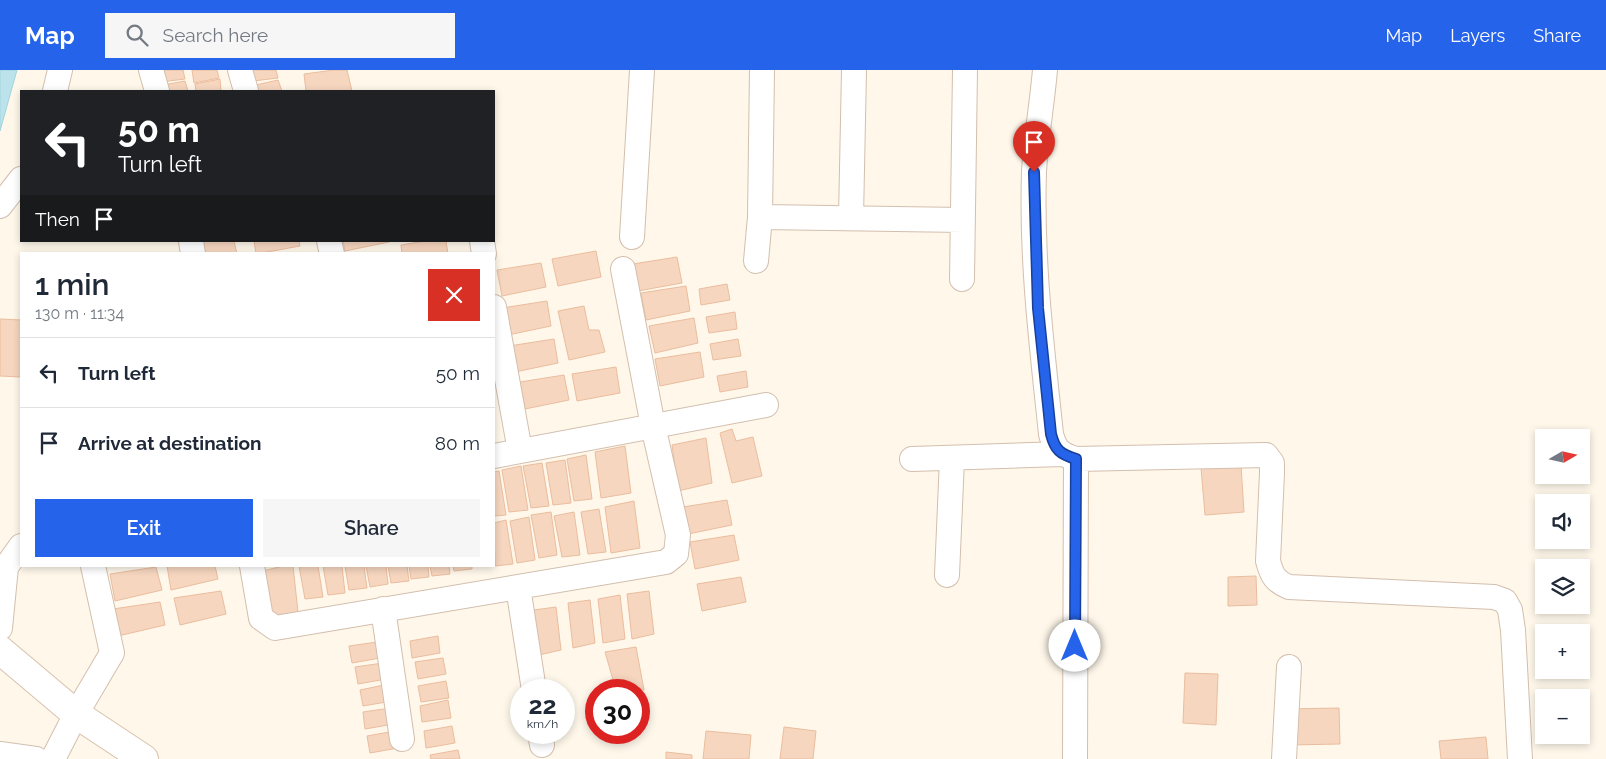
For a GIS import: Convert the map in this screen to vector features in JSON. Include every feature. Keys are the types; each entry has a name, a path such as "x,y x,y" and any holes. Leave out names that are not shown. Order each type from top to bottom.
{"street":[{"path":"55,90 60,70"},
{"path":"151,70 157,90"},
{"path":"240,70 246,90"},
{"path":"632,237 642,70"},
{"path":"756,261 760,217 762,70"},
{"path":"851,218 854,70"},
{"path":"962,279 964,70"},
{"path":"1045,70 1034,172 1038,308 1051,434 1054,447 1069,457"},
{"path":"0,206 20,180"},
{"path":"760,217 963,220"},
{"path":"252,567 262,618 275,628 666,562 676,554 678,535 653,426 623,269"},
{"path":"495,313 520,451"},
{"path":"495,456 766,404"},
{"path":"912,459 1266,455 1272,463 1268,561 1271,573 1277,582 1289,587 1494,597 1505,601 1510,610 1513,630 1520,759"},
{"path":"1069,457 1075,759"},
{"path":"947,575 952,459"},
{"path":"0,628 6,567 20,547"},
{"path":"53,759 76,714 112,654 112,644 93,567"},
{"path":"518,587 532,679"},
{"path":"383,609 402,739"},
{"path":"0,650 76,714 144,759"},
{"path":"1284,759 1288,667"},
{"path":"0,754 36,759"}],"water":[{"path":"0,70 17,70 0,131"}],"building":[{"path":"159,70 183,70 185,79 161,82"},
{"path":"192,70 217,70 219,78 194,83"},
{"path":"252,70 276,70 278,78 253,81"},
{"path":"347,70 352,90 306,90 304,74"},
{"path":"220,79 221,90 196,90 195,84"},
{"path":"278,80 282,90 257,90 256,85"},
{"path":"185,81 188,90 164,90 163,85"},
{"path":"197,242 234,242 237,252 200,252"},
{"path":"254,242 299,242 300,246 267,252 256,252"},
{"path":"343,242 389,242 345,251"},
{"path":"419,242 446,242 448,252 402,252 401,245"},
{"path":"596,251 601,277 558,286 552,259"},
{"path":"677,257 682,283 638,291 633,264"},
{"path":"541,263 546,287 502,296 497,270"},
{"path":"727,284 730,300 701,305 699,289"},
{"path":"686,286 690,311 646,320 641,293"},
{"path":"547,301 551,326 508,335 502,308"},
{"path":"584,306 589,330 599,330 605,352 569,360 558,311"},
{"path":"735,312 737,329 709,333 706,317"},
{"path":"694,318 698,343 655,353 649,326"},
{"path":"0,319 20,320 20,377 0,376"},
{"path":"554,339 558,363 515,372 509,346"},
{"path":"738,339 741,356 713,360 710,344"},
{"path":"700,352 704,377 660,386 655,359"},
{"path":"616,367 620,393 577,401 572,374"},
{"path":"746,371 748,387 720,392 717,376"},
{"path":"564,375 569,400 525,409 520,382"},
{"path":"732,429 736,441 753,437 762,476 732,483 720,433"},
{"path":"706,438 712,483 678,491 672,445"},
{"path":"625,446 631,493 601,498 595,452"},
{"path":"586,455 592,499 574,501 567,459"},
{"path":"565,460 571,503 553,505 546,463"},
{"path":"542,463 549,506 531,508 523,466"},
{"path":"1241,465 1244,512 1205,515 1201,468"},
{"path":"521,466 528,510 509,512 502,470"},
{"path":"499,471 506,515 495,516 495,472"},
{"path":"727,500 732,525 688,534 683,507"},
{"path":"634,501 640,548 611,553 605,507"},
{"path":"599,509 606,552 588,554 581,512"},
{"path":"551,512 557,555 539,558 531,515"},
{"path":"574,512 580,555 562,557 554,516"},
{"path":"529,517 535,560 517,563 510,521"},
{"path":"506,520 513,564 495,566 495,523"},
{"path":"734,535 739,560 695,569 690,542"},
{"path":"156,567 162,590 115,601 110,574"},
{"path":"167,567 215,567 218,579 171,590"},
{"path":"279,567 293,567 298,612 269,617 263,571"},
{"path":"299,567 318,567 323,597 305,599"},
{"path":"323,567 342,567 345,593 328,595"},
{"path":"345,567 364,567 367,588 349,590"},
{"path":"366,567 386,567 388,584 370,587"},
{"path":"388,567 407,567 409,581 391,583"},
{"path":"409,567 428,567 429,577 411,579"},
{"path":"430,567 449,567 450,574 432,576"},
{"path":"453,567 472,567 472,569 454,571"},
{"path":"1256,576 1257,605 1228,606 1228,577"},
{"path":"741,577 746,602 702,611 697,584"},
{"path":"221,591 226,614 180,625 174,598"},
{"path":"649,591 654,634 632,639 627,594"},
{"path":"620,595 625,639 603,643 598,599"},
{"path":"590,600 595,643 573,648 568,603"},
{"path":"160,602 165,625 118,636 113,609"},
{"path":"556,607 561,650 539,655 534,610"},
{"path":"438,636 440,653 412,658 410,641"},
{"path":"377,642 380,658 352,663 349,646"},
{"path":"636,647 642,679 613,679 605,652"},
{"path":"443,658 446,674 418,679 415,662"},
{"path":"383,663 386,679 358,684 355,667"},
{"path":"1185,673 1218,674 1216,725 1183,723"},
{"path":"446,681 449,698 421,702 418,686"},
{"path":"389,684 392,701 363,706 360,690"},
{"path":"448,700 451,718 422,722 420,706"},
{"path":"391,708 394,724 365,729 363,712"},
{"path":"1339,708 1340,744 1288,745 1287,709"},
{"path":"452,726 455,743 426,748 424,731"},
{"path":"784,727 816,731 813,759 780,759"},
{"path":"395,731 398,748 370,753 367,736"},
{"path":"706,731 751,735 749,759 703,759"},
{"path":"1486,737 1488,759 1441,759 1439,741"},
{"path":"458,750 460,759 431,759 430,755"},
{"path":"666,752 692,755 692,759 666,759"}],"route":[{"path":"1034,172 1038,308 1051,434 1054,447 1061,454 1076,459 1075,646"}]}
